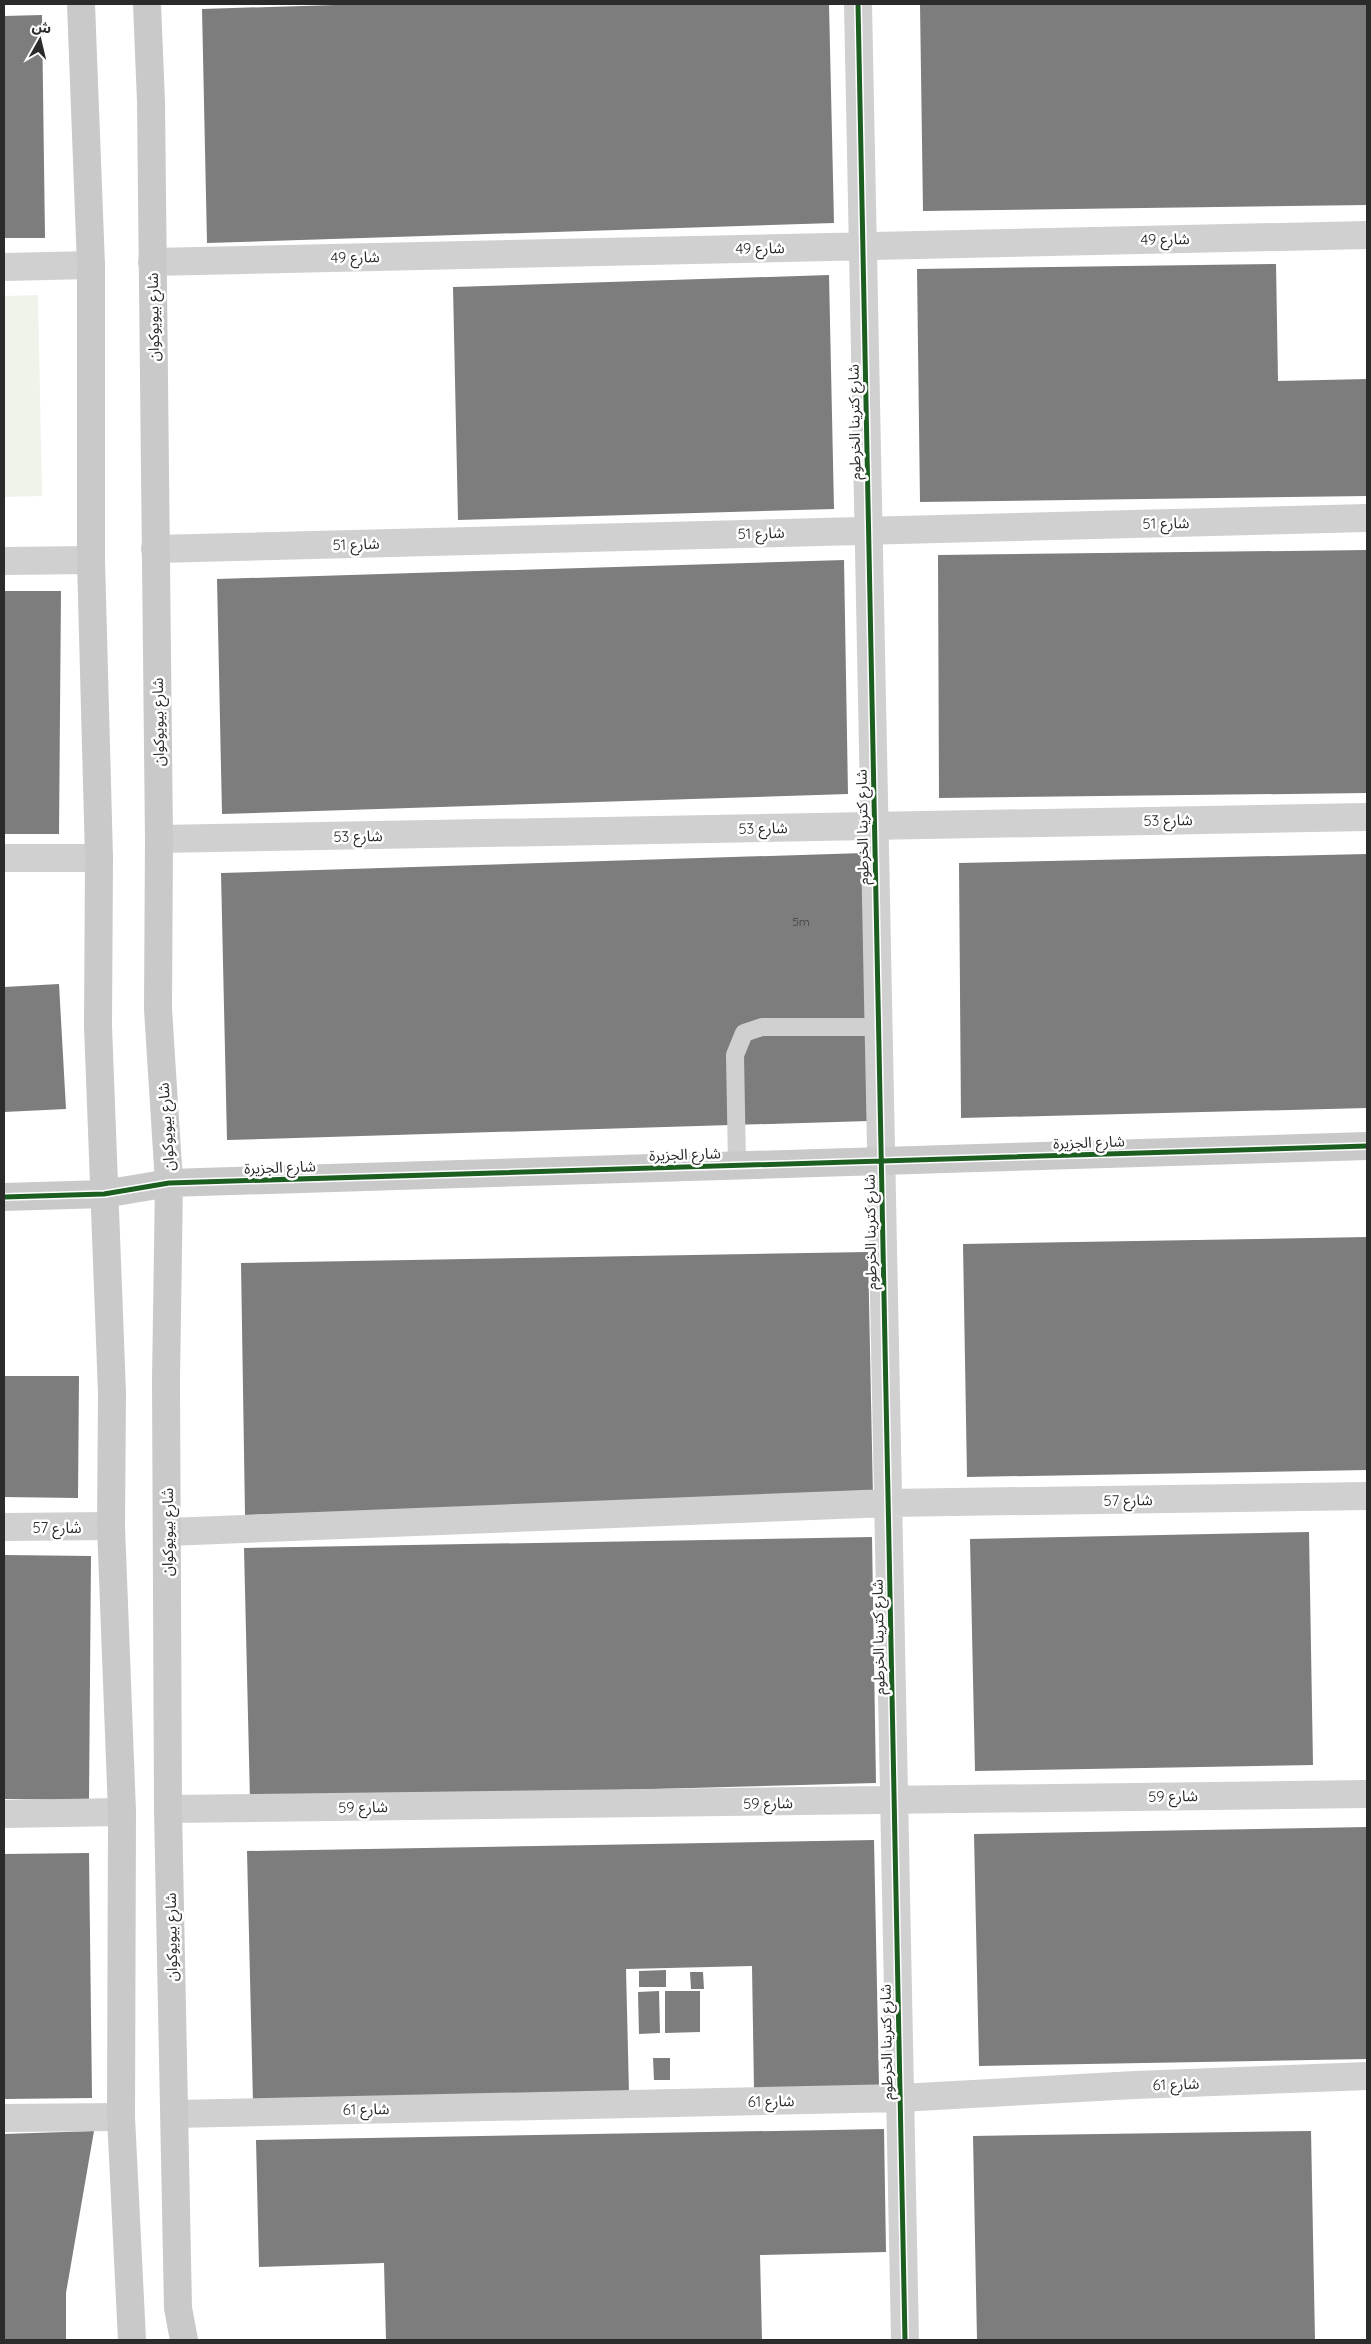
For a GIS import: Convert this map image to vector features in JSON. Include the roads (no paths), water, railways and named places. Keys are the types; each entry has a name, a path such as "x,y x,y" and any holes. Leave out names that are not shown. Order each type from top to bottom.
{"main road":[{"path":"81,4 90,265 91,560 99,858 98,1026 112,1393 111,1526 122,1812 121,2117 132,2340"},
{"name":"شارع بيويوكوان","path":"147,4 151,102 159,839 158,1009 169,1183 166,1380 168,1809 178,2308 184,2340"},
{"name":"شارع الجزيرة","path":"4,1197 104,1194 169,1183 1367,1146"}],"street":[{"name":"شارع كترينا الخرطوم","path":"858,4 905,2340"},
{"name":"شارع 49","path":"152,262 1367,235"},
{"path":"4,267 90,265"},
{"name":"شارع 51","path":"155,549 1367,518"},
{"path":"4,561 91,560"},
{"name":"شارع 53","path":"159,839 1367,817"},
{"path":"4,858 99,858"},
{"name":"شارع 57","path":"168,1532 888,1503 1367,1496"},
{"name":"شارع 57","path":"4,1527 111,1526"},
{"name":"شارع 59","path":"168,1809 1367,1794"},
{"path":"4,1814 122,1812"},
{"name":"شارع 61","path":"175,2114 900,2098 1135,2085 1367,2076"},
{"path":"4,2118 121,2117"}],"lane":[{"path":"737,1165 734,1055 744,1032 762,1027 879,1027"}]}
